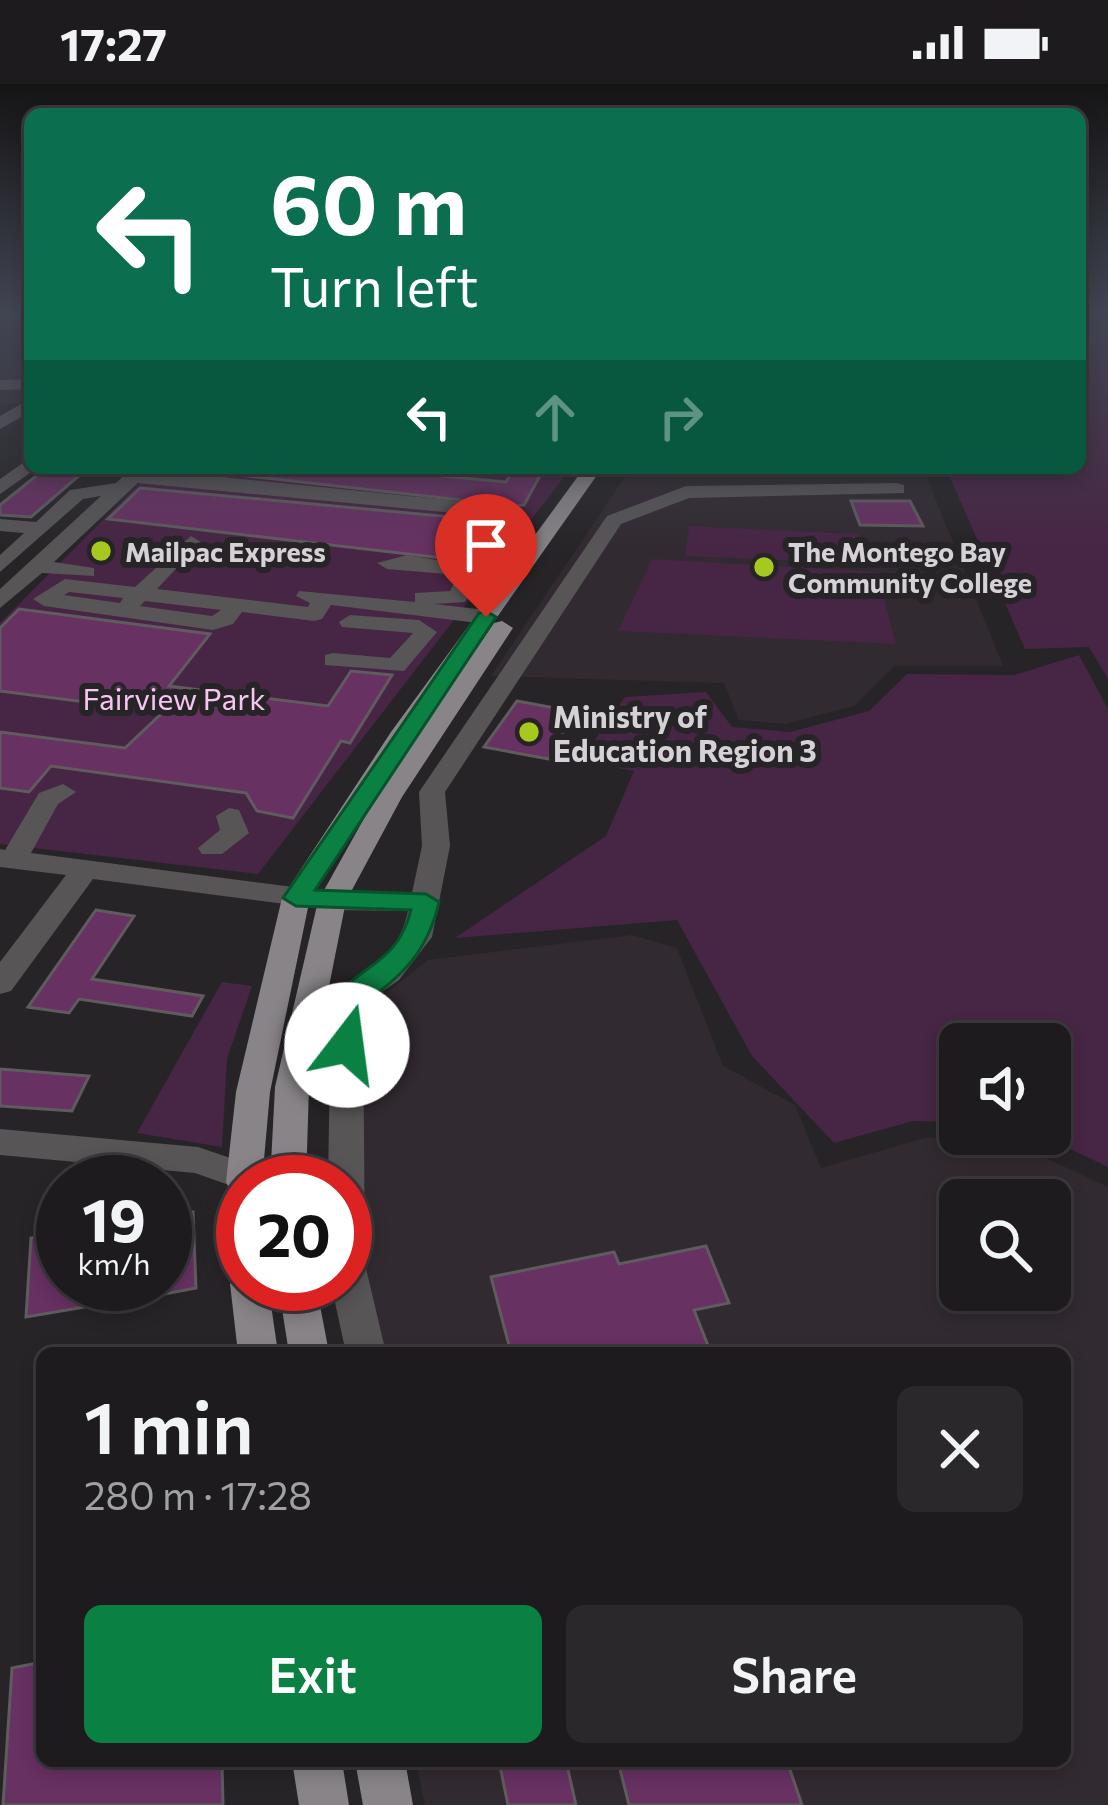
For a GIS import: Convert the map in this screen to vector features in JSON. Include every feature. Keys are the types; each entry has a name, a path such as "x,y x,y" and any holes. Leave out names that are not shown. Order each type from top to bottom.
{"main road":[{"path":"247,1155 253,1092 296,898 589,474"},
{"path":"289,1155 292,1087 332,901 389,797 538,575 614,474"},
{"path":"252,1311 256,1347"},
{"path":"302,1311 308,1347"},
{"path":"318,1767 323,1805"},
{"path":"381,1767 388,1805"}],"lane":[{"path":"0,424 24,406"},
{"path":"0,488 24,469"},
{"path":"3,595 133,478"},
{"path":"0,566 77,494 133,478 507,512"},
{"path":"365,1347 346,1264 347,1001 388,973 417,937 436,846 432,791 614,520 686,492 897,489"},
{"path":"0,525 42,528"},
{"path":"122,613 191,542"},
{"path":"368,587 384,595 446,600 457,597 471,571 407,561 387,563"},
{"path":"36,566 236,605 314,614 325,598"},
{"path":"236,605 225,619 213,622 44,599 64,585 147,587 325,598 486,617"},
{"path":"333,660 396,666 426,632 419,627 350,622"},
{"path":"63,792 48,799 6,859 296,898 426,902"},
{"path":"212,848 235,833 229,816"},
{"path":"0,823 31,827"},
{"path":"0,984 84,871"},
{"path":"0,1142 198,1160 216,1168"}],"shaded area":[{"path":"0,391 24,391 24,403 0,405"},
{"name":"The Montego Bay Community College","path":"627,474 925,474 1003,666 894,666 854,706 785,724 739,720 724,683 491,676"},
{"path":"632,935 677,948 723,1066 795,1105 821,1168 928,1137 939,1138 939,1155 1039,1155 1108,1187 1108,1805 425,1805 417,1767 1071,1767 1071,1347 351,1347 357,1311 372,1311 372,1155 363,1155 360,1060 373,1004 428,960"}],"green space":[{"path":"1086,391 1108,391 1108,679 1089,647 1025,649 949,474 1086,474"},
{"name":"Fairview Park","path":"149,474 566,474 258,874 0,844 0,623"},
{"path":"689,526 858,534 874,564 685,556"},
{"path":"652,559 877,572 896,644 618,631"},
{"path":"1079,655 1108,709 1108,1167 1071,1149 1071,1023 939,1023 939,1122 913,1121 834,1143 752,1056 677,920 455,938 606,836 634,771 580,761 625,697 706,692 732,727 790,732 869,711 907,674 1014,675"},
{"path":"222,982 252,986 227,1059 222,1147 137,1133"}],"building":[{"path":"39,474 81,474 31,517 0,515 0,505"},
{"path":"230,474 421,474 506,482 511,474 541,474 524,505"},
{"path":"140,488 506,522 486,558 468,561 108,519"},
{"path":"851,501 910,501 923,526 860,525"},
{"path":"19,609 210,634 169,686 328,706 351,671 392,675 350,743 341,741 293,818 257,811 246,793 51,766 29,792 0,788 0,732 125,748 163,712 0,691 0,628"},
{"name":"Ministry of Education Region 3","path":"517,701 577,712 549,759 484,747"},
{"path":"96,910 134,916 92,979 203,996 192,1016 79,999 69,1013 28,1007"},
{"path":"0,1069 89,1076 72,1111 0,1106"},
{"path":"192,1212 196,1288 192,1289"},
{"path":"36,1237 36,1311 61,1311 26,1317 31,1238"},
{"path":"706,1246 729,1303 694,1310 709,1347 509,1347 491,1277 614,1252 619,1264"},
{"path":"36,1663 36,1767 222,1767 223,1805 3,1805 12,1668"},
{"path":"500,1767 567,1767 576,1805 508,1805"},
{"path":"620,1767 789,1767 802,1805 629,1805"}],"place":[{"name":"Mailpac Express","path":"101,551"},
{"name":"The Montego Bay Community College","path":"764,567"},
{"name":"Ministry of Education Region 3","path":"529,732"}],"route":[{"path":"347,1045 347,1001 388,973 417,937 426,902 296,898 400,737 486,617"}]}
